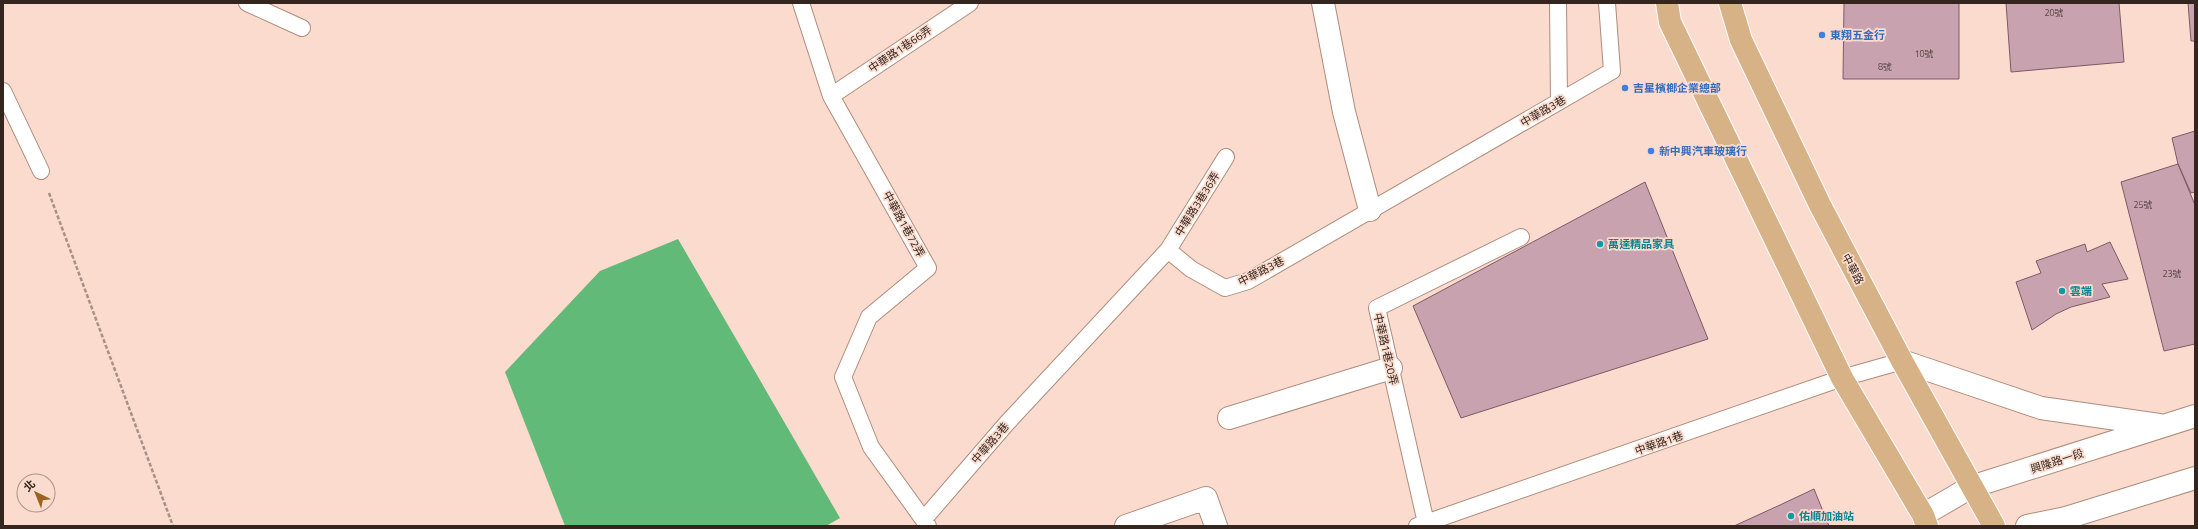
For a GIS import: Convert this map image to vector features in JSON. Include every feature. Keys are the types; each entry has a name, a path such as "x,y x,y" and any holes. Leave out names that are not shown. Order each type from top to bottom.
{"main road":[{"path":"1667,3 1670,22 1842,378 1925,520"},
{"name":"中華路","path":"1730,3 1741,40 1816,198 1902,361 1994,526"}],"street":[{"path":"1323,3 1344,112 1370,210"},
{"path":"1902,361 2041,408 2164,426"},
{"path":"1229,418 1391,368"},
{"name":"興隆路一段","path":"1925,520 1971,487 2195,416"},
{"path":"2027,526 2066,518 2195,478"},
{"path":"1126,526 1206,498 1216,526"}],"lane":[{"path":"247,3 302,28"},
{"name":"中華路1巷72弄","path":"801,3 831,96 928,268 869,318 843,377 871,447 926,522"},
{"name":"中華路1巷66弄","path":"831,96 970,3"},
{"path":"1558,3 1559,102"},
{"name":"中華路3巷","path":"926,522 1007,423 1168,250 1191,269 1225,288 1248,281 1612,71 1607,3"},
{"path":"3,91 41,171"},
{"name":"中華路3巷36弄","path":"1168,250 1226,157"},
{"name":"中華路1巷20弄","path":"1422,524 1391,368 1377,308 1521,237"},
{"name":"中華路1巷","path":"1422,524 1842,378 1902,361"}],"path":[{"path":"41,171 173,526"}],"green space":[{"path":"678,239 840,518 826,526 565,526 505,372 600,271"}],"building":[{"path":"1844,3 1959,3 1959,79 1843,79"},
{"path":"2006,3 2119,3 2124,62 2011,72"},
{"path":"2188,3 2195,3 2195,41 2191,41"},
{"path":"2195,131 2195,192 2191,193 2178,164 2172,138"},
{"path":"2178,164 2195,205 2195,344 2164,351 2121,182"},
{"name":"萬達精品家具","path":"1645,182 1708,339 1461,418 1413,306"},
{"name":"雲端","path":"2110,242 2128,279 2102,284 2110,297 2071,307 2056,314 2032,330 2016,282 2041,273 2036,261 2085,244 2087,252"},
{"name":"佑順加油站","path":"1814,489 1829,526 1734,526 1780,505"}],"place":[{"name":"東翔五金行","path":"1822,35"},
{"name":"吉星檳榔企業總部","path":"1625,88"},
{"name":"新中興汽車玻璃行","path":"1651,151"},
{"name":"萬達精品家具","path":"1600,244"},
{"name":"雲端","path":"2062,291"},
{"name":"佑順加油站","path":"1791,516"}]}
